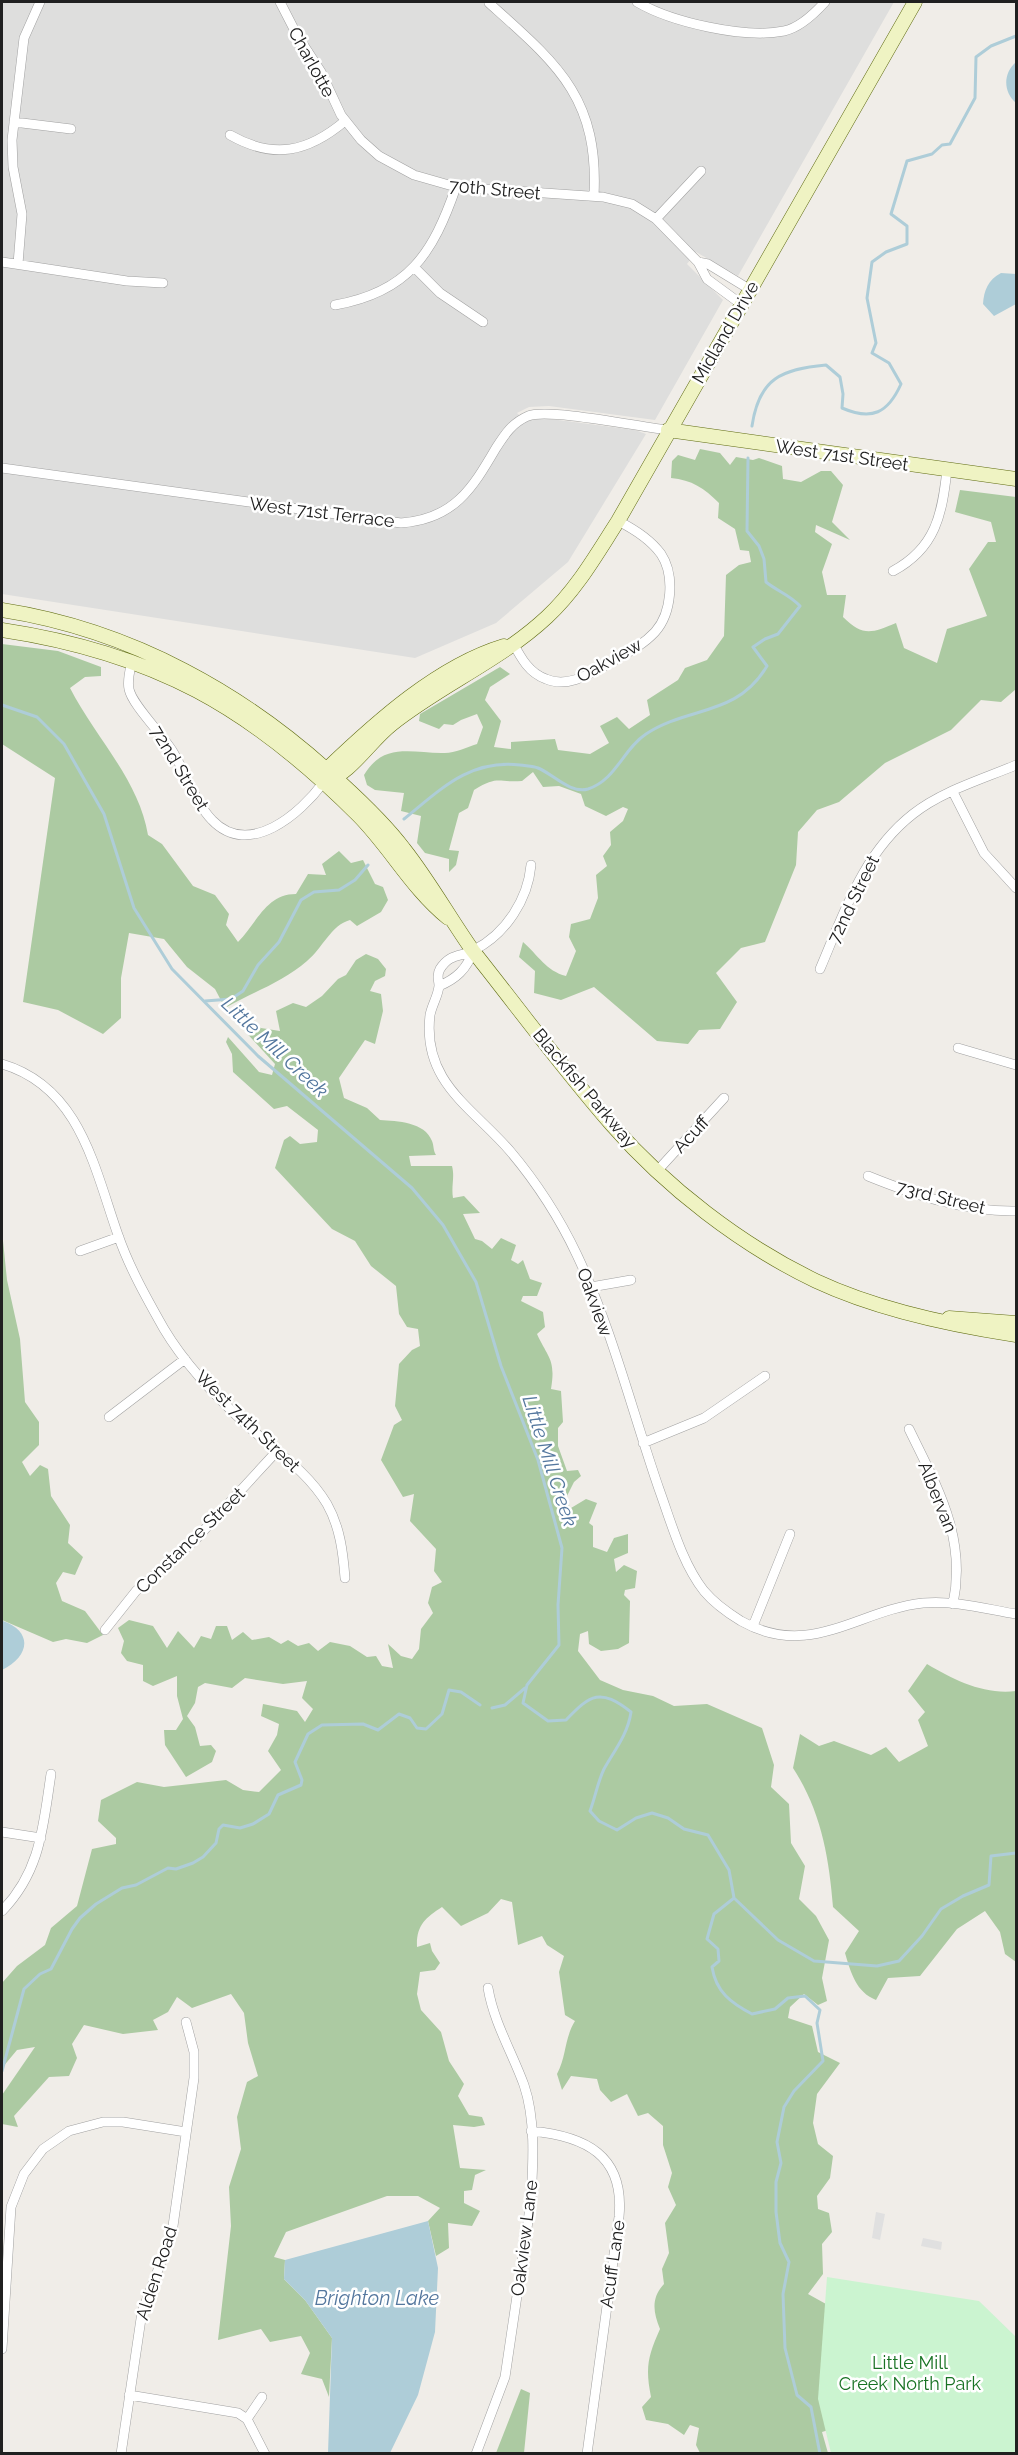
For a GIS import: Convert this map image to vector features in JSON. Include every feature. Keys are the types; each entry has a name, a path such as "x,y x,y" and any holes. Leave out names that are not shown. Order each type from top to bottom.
{"main road":[{"name":"Midland Drive","path":"329,777 393,723 492,659 546,619 567,597 618,521 668,430 915,2"},
{"name":"West 71st Street","path":"668,430 1017,479"},
{"name":"Blackfish Parkway","path":"2,610 29,614 96,632 195,675 270,722 329,777 432,905 453,922 473,951 612,1126 689,1198 736,1233 816,1281 882,1306 966,1328 1017,1335"},
{"name":"Blackfish Parkway","path":"2,630 55,638 132,661 205,694 238,713 329,777"},
{"name":"Blackfish Parkway","path":"935,1319 968,1318 1017,1323"}],"street":[{"path":"18,264 22,214 11,153 24,38 40,2"},
{"name":"Charlotte","path":"280,2 345,121"},
{"path":"637,2 652,11 681,21 750,32 786,31 807,19 825,2"},
{"path":"489,3 549,58 580,104 593,144 594,196"},
{"path":"230,135 259,148 297,148 320,140 345,121"},
{"name":"70th Street","path":"345,121 361,140 380,156 414,175 456,187 594,196 632,204 656,219 698,262 707,279 741,304"},
{"path":"14,122 71,129"},
{"path":"656,219 701,171"},
{"path":"335,305 365,298 402,278 414,267 441,230 456,187"},
{"path":"2,262 127,281 163,283"},
{"name":"70th Street","path":"698,262 708,264 749,289"},
{"path":"414,267 446,298 483,322"},
{"name":"West 71st Terrace","path":"2,468 401,523 427,519 454,505 476,481 506,431 515,423 530,416 550,414 668,430"},
{"path":"893,571 910,562 936,528 947,470"},
{"name":"Oakview","path":"513,643 528,668 537,675 553,682 569,681 583,678 637,648 657,630 669,598 665,562 645,537 618,521"},
{"name":"72nd Street","path":"132,661 129,682 131,696 166,740 206,813 218,826 234,832 263,833 292,816 329,777"},
{"name":"72nd Street","path":"820,969 852,894 874,853 914,813 953,792 1017,765"},
{"path":"953,792 984,853 1017,888"},
{"name":"Oakview","path":"531,865 522,902 502,926 473,951 456,954 440,968 437,975 439,986 430,1013 433,1059 442,1079 451,1091 511,1152 555,1210 591,1287 675,1534 705,1592 726,1612 753,1626 796,1636 841,1629 904,1606 942,1602 1017,1614"},
{"name":"Oakview","path":"439,986 451,981 469,964 473,951"},
{"path":"958,1048 1017,1065"},
{"name":"West 74th Street","path":"2,1064 18,1069 40,1082 70,1112 92,1154 118,1237 153,1310 184,1359 230,1408 314,1485 328,1505 338,1528 345,1578"},
{"name":"Acuff","path":"658,1170 724,1098"},
{"name":"73rd Street","path":"868,1176 909,1192 955,1204 1017,1211"},
{"path":"80,1251 118,1237"},
{"path":"591,1287 631,1280"},
{"path":"109,1417 184,1359"},
{"path":"643,1443 704,1418 765,1376"},
{"name":"Albervan","path":"909,1429 952,1526 958,1566 953,1604"},
{"name":"Constance Street","path":"105,1630 136,1591 195,1540 278,1451"},
{"path":"753,1626 790,1534"},
{"path":"2,1911 22,1887 36,1859 51,1774"},
{"path":"2,1832 41,1838"},
{"name":"Oakview Lane","path":"476,2454 488,2428 505,2378 531,2201 531,2131 524,2085 492,2012 488,1988"},
{"name":"Alden Road","path":"121,2454 145,2300 172,2233 195,2063 186,2022"},
{"path":"2,2349 11,2207 24,2174 43,2149 69,2131 103,2122 123,2122 186,2132"},
{"name":"Acuff Lane","path":"531,2131 557,2134 584,2142 606,2162 615,2174 619,2188 619,2217 587,2454"},
{"path":"129,2394 238,2413 247,2419 265,2454"},
{"path":"247,2419 262,2397"}],"shaded area":[{"path":"2,2 894,2 738,276 696,252 687,264 723,300 655,420 549,406 529,407 517,413 525,421 543,418 635,430 646,434 568,562 496,623 415,658 2,594"},
{"path":"876,2212 885,2214 880,2240 872,2238"},
{"path":"923,2238 942,2242 941,2250 921,2246"}],"green space":[{"path":"700,449 720,453 730,465 736,457 753,460 759,458 782,466 783,479 801,482 821,471 831,471 843,485 832,522 850,540 816,525 815,532 832,544 822,572 827,595 846,595 843,617 856,628 874,631 896,623 904,648 937,663 947,629 987,616 969,569 988,542 996,542 991,522 955,512 960,490 1016,497 1016,689 1001,702 981,700 951,730 885,763 839,802 817,810 798,832 796,865 765,942 741,948 716,973 737,1002 720,1029 699,1030 688,1044 657,1041 594,987 561,1000 534,993 535,971 519,957 523,942 553,970 566,976 576,951 569,937 571,924 590,919 598,898 596,875 607,866 603,856 611,845 610,832 623,821 628,809 623,807 606,816 585,806 581,794 559,786 543,787 533,772 522,781 489,783 474,790 468,808 459,813 449,850 459,851 456,865 449,872 449,859 425,853 417,843 421,816 401,811 404,793 375,790 367,785 364,775 372,764 390,753 411,751 449,753 477,744 483,727 477,714 453,725 444,724 439,729 419,721 420,714 500,667 510,674 490,687 485,700 501,721 494,747 511,749 511,742 555,739 558,750 590,754 609,743 600,726 617,717 629,729 650,715 647,700 678,680 685,668 707,660 724,636 726,575 739,565 751,562 749,551 740,550 735,529 718,518 719,503 697,486 671,478 672,461 678,455 695,460"},
{"path":"2,644 58,651 101,667 101,676 85,677 70,688 126,777 136,796 148,835 162,844 193,886 215,895 229,914 226,925 238,942 269,904 286,895 296,894 308,874 326,875 322,864 339,851 351,863 363,860 375,884 383,887 388,900 381,912 357,926 350,920 343,923 298,968 225,1008 215,989 187,967 164,939 129,933 121,978 121,1018 103,1034 58,1010 23,1002 55,778 2,744"},
{"path":"366,954 378,959 386,969 385,976 375,981 370,991 381,994 383,1011 375,1044 365,1040 339,1078 344,1098 367,1108 380,1120 410,1124 423,1130 432,1141 436,1155 409,1156 411,1166 452,1166 453,1198 464,1196 480,1213 463,1214 475,1239 482,1241 492,1249 501,1238 516,1245 511,1260 518,1264 523,1260 530,1279 542,1283 537,1296 523,1296 521,1301 543,1312 545,1327 537,1334 552,1365 551,1389 561,1391 563,1422 558,1428 558,1446 567,1471 578,1470 581,1476 574,1482 565,1500 571,1508 586,1499 597,1503 589,1523 593,1526 593,1547 607,1552 614,1538 628,1534 628,1553 614,1559 616,1572 624,1565 637,1571 635,1588 625,1590 624,1595 630,1601 629,1643 618,1649 601,1651 589,1644 588,1631 580,1634 578,1651 600,1680 623,1690 653,1696 674,1706 707,1704 762,1728 774,1765 771,1787 789,1804 791,1843 805,1866 799,1899 816,1916 829,1940 822,1978 827,2001 818,2005 804,1994 790,2007 788,2018 812,2026 818,2052 840,2063 817,2094 813,2123 818,2144 833,2156 830,2178 817,2196 818,2209 829,2213 832,2232 822,2244 823,2274 808,2294 835,2309 835,2428 822,2432 828,2453 700,2453 696,2445 699,2428 690,2425 684,2435 668,2424 646,2420 642,2407 651,2397 648,2378 649,2362 660,2329 654,2305 664,2284 662,2269 669,2253 665,2223 676,2205 668,2187 672,2173 663,2145 663,2126 648,2113 638,2116 627,2094 611,2102 600,2090 597,2079 571,2076 562,2090 557,2074 575,2021 565,2015 559,1972 564,1956 547,1945 542,1936 518,1945 512,1902 501,1899 488,1913 461,1926 442,1907 423,1923 417,1940 417,1947 430,1943 440,1963 435,1970 420,1972 417,1994 421,2010 441,2032 449,2061 464,2084 458,2096 469,2115 482,2117 485,2125 474,2127 453,2125 460,2168 486,2170 475,2175 472,2190 464,2191 464,2203 480,2211 472,2226 448,2223 449,2248 436,2256 428,2221 440,2208 418,2196 387,2196 286,2232 274,2257 285,2260 284,2279 305,2300 332,2338 329,2397 322,2379 301,2374 310,2353 301,2336 270,2342 261,2329 218,2340 231,2226 229,2187 241,2149 237,2117 247,2082 258,2076 248,2043 244,2013 231,1994 192,2008 177,1997 168,2012 153,2020 158,2030 123,2034 84,2025 72,2044 77,2058 69,2076 49,2077 14,2116 18,2127 2,2124 2,2095 35,2047 17,2050 2,2068 2,1983 17,1966 45,1945 51,1928 77,1906 92,1849 116,1844 116,1838 98,1821 101,1800 137,1782 164,1787 226,1780 243,1790 259,1792 281,1770 268,1751 277,1735 279,1724 261,1716 263,1704 297,1711 305,1722 313,1709 302,1698 307,1681 283,1684 245,1678 232,1688 205,1683 198,1687 195,1703 187,1716 195,1727 200,1746 211,1745 216,1751 212,1762 186,1777 165,1745 164,1730 176,1730 183,1719 177,1696 177,1676 153,1686 143,1681 143,1665 127,1661 121,1653 124,1641 118,1628 129,1620 153,1626 167,1648 178,1631 194,1648 201,1636 211,1639 216,1626 227,1626 232,1640 243,1632 252,1640 269,1637 281,1644 288,1640 298,1646 309,1643 318,1651 330,1642 350,1646 367,1657 376,1656 382,1666 393,1668 388,1644 401,1656 412,1659 419,1649 421,1629 433,1613 428,1603 432,1587 442,1582 434,1571 436,1549 410,1521 414,1494 403,1497 381,1460 394,1425 402,1420 395,1406 399,1364 412,1350 420,1346 418,1329 407,1327 399,1314 396,1286 371,1266 355,1241 332,1229 275,1168 284,1140 290,1136 300,1144 317,1142 318,1130 287,1106 274,1109 233,1072 232,1054 226,1042 228,1037 259,1072 272,1075 275,1064 242,1028 239,1017 244,1013 261,1028 280,1031 276,1011 293,1003 306,1007 322,996 338,979 346,975 356,960"},
{"path":"2,1231 7,1280 20,1339 25,1402 39,1422 39,1445 22,1462 30,1476 40,1465 48,1469 51,1496 70,1525 68,1543 83,1557 75,1575 63,1572 56,1583 62,1601 85,1611 103,1635 87,1643 66,1639 53,1642 2,1620"},
{"path":"927,1664 970,1685 992,1691 1016,1691 1016,1962 1005,1954 1000,1932 985,1911 957,1929 920,1976 888,1978 876,2000 869,1997 859,1987 850,1968 845,1953 859,1931 833,1907 822,1835 803,1784 793,1768 800,1734 819,1746 834,1741 871,1755 886,1747 899,1762 928,1746 918,1720 925,1712 908,1691"},
{"name":"Little Mill Creek North Park","path":"827,2277 979,2301 1016,2337 1016,2453 831,2453 818,2399"},
{"path":"521,2389 530,2393 524,2453 496,2453"}],"water":[{"path":"1016,62 1016,103 1009,94 1006,82"},
{"path":"1001,273 1016,274 1016,304 994,316 983,304 990,282"},
{"path":"3,1621 20,1631 24,1645 18,1658 2,1670"},
{"name":"Brighton Lake","path":"428,2221 438,2268 435,2332 418,2395 390,2453 328,2453 332,2338 305,2300 284,2279 285,2260"}],"waterway":[{"path":"752,426 755,410 767,387 775,379 797,369 826,365 840,377 843,394 842,408 853,412 862,414 878,412 891,402 901,384 889,363 872,353 876,343 867,298 872,262 886,252 907,244 907,226 891,214 907,161 932,154 942,145 950,144 975,98 976,57 991,46 1016,36"},
{"path":"404,819 457,778 486,767 502,764 538,768 575,789 588,789 606,779 638,740 646,734 662,725 727,703 755,682 767,666 753,647 778,634 800,606 766,582 764,559 759,546 747,531 748,458"},
{"name":"Little Mill Creek","path":"2,705 37,717 64,744 104,814 134,908 172,969 258,1056 412,1188 443,1225 476,1282 501,1366 538,1460 562,1548 558,1605 559,1645 527,1685 523,1703 548,1721 566,1720 582,1704 596,1697 611,1699 631,1712 624,1735 604,1769 590,1811 599,1821 617,1830 636,1818 652,1813 668,1818 684,1829 708,1835 729,1870 734,1898 714,1914 707,1939 718,1949 719,1961 712,1967 721,1990 737,2006 752,2014 775,2009 788,1998 805,1996 820,2010 817,2023 823,2061 794,2091 784,2107 777,2142 781,2163 776,2182 776,2212 780,2243 789,2262 783,2294 785,2348 797,2395 811,2407 820,2454"},
{"path":"205,1001 231,999 243,991 258,965 279,942 301,900 314,892 339,890 355,880 368,865"},
{"path":"492,1708 505,1705 525,1688"},
{"path":"2,2071 24,1989 40,1974 51,1969 80,1918 96,1904 122,1888 136,1885 168,1868 176,1869 203,1857 216,1843 219,1829 223,1825 240,1828 253,1824 269,1814 278,1795 301,1785 302,1780 295,1762 308,1734 322,1725 363,1724 378,1730 399,1714 410,1718 417,1728 426,1729 442,1714 449,1690 461,1692 480,1705"},
{"path":"734,1898 778,1940 814,1961 877,1966 899,1961 922,1936 941,1909 989,1885 991,1856 1016,1853"}]}
